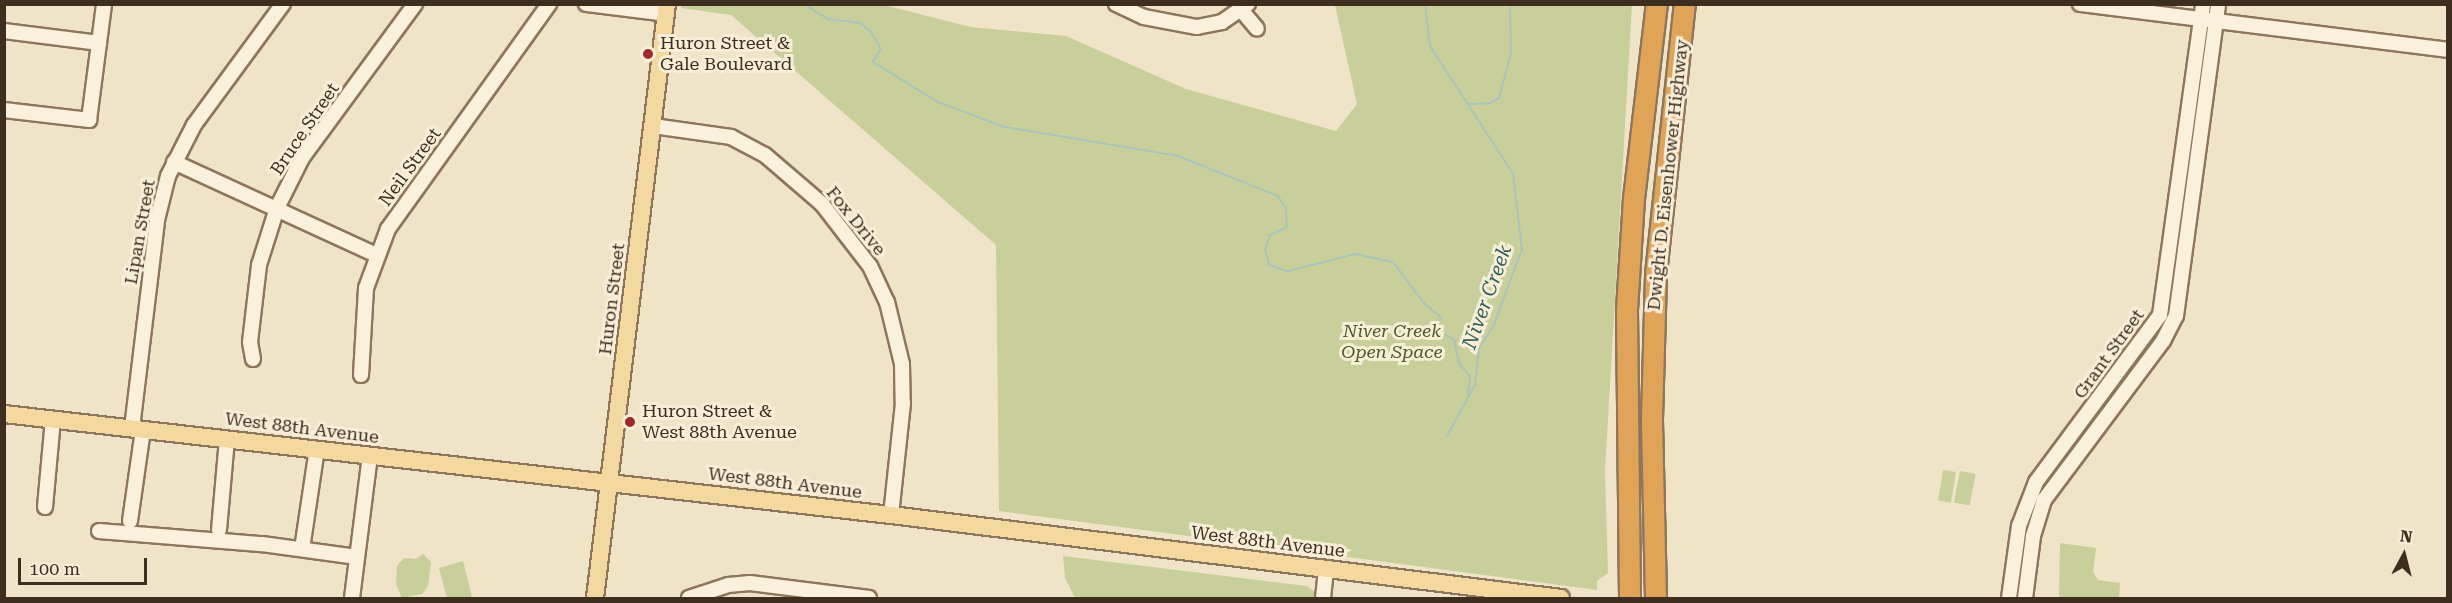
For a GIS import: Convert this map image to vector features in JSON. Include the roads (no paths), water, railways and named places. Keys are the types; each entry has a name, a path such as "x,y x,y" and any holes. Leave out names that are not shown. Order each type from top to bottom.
{"highway":[{"name":"Dwight D. Eisenhower Highway","path":"1630,598 1626,410 1631,233 1657,4"},
{"path":"1626,410 1634,378 1641,232 1666,4"},
{"name":"Dwight D. Eisenhower Highway","path":"1656,598 1652,402 1656,274 1685,4"}],"main road":[{"name":"Huron Street","path":"595,598 667,9"},
{"name":"West 88th Avenue","path":"4,414 891,515 1561,598"}],"street":[{"path":"4,110 89,120 104,4"},
{"name":"Lipan Street","path":"130,521 157,220 174,162 194,125 283,4"},
{"name":"Bruce Street","path":"254,359 250,342 260,265 277,208 303,158 415,4"},
{"name":"Neil Street","path":"361,375 366,288 376,255 397,214 549,4"},
{"path":"586,4 667,9"},
{"path":"1116,4 1144,16 1197,27 1217,25 1245,8 1257,29"},
{"path":"2080,4 2448,50"},
{"name":"Grant Street","path":"2009,598 2019,526 2036,482 2160,315 2203,4"},
{"name":"Grant Street","path":"2025,598 2033,536 2044,500 2163,341 2176,316 2218,4"},
{"path":"4,31 99,43"},
{"name":"Fox Drive","path":"653,126 731,137 765,155 822,204 870,266 892,319 903,382 891,515"},
{"path":"174,162 376,255"},
{"path":"45,507 53,419"},
{"path":"219,530 226,439"},
{"path":"302,549 317,449"},
{"path":"352,598 370,456"},
{"path":"99,531 302,549 357,557"},
{"path":"1323,598 1326,569"},
{"path":"689,598 728,585 750,583 836,596 869,598"}],"waterway":[{"path":"804,4 828,19 860,23 871,32 881,49 873,62 938,102 1005,127 1178,156 1278,196 1286,209 1287,227 1270,235 1265,249 1269,265 1288,271 1355,254 1393,262 1424,303 1441,318 1437,324 1440,331 1454,340 1459,363 1470,376 1468,396"},
{"name":"Niver Creek","path":"1425,4 1430,46 1513,174 1522,249 1493,327 1479,347 1475,385 1447,436"},
{"path":"1467,104 1490,103 1499,98 1511,53 1510,4"}],"place":[{"name":"Huron Street & Gale Boulevard","path":"648,54"},
{"name":"Huron Street & West 88th Avenue","path":"630,422"}],"park label":[{"name":"Niver Creek Open Space","path":"1392,342"}]}
